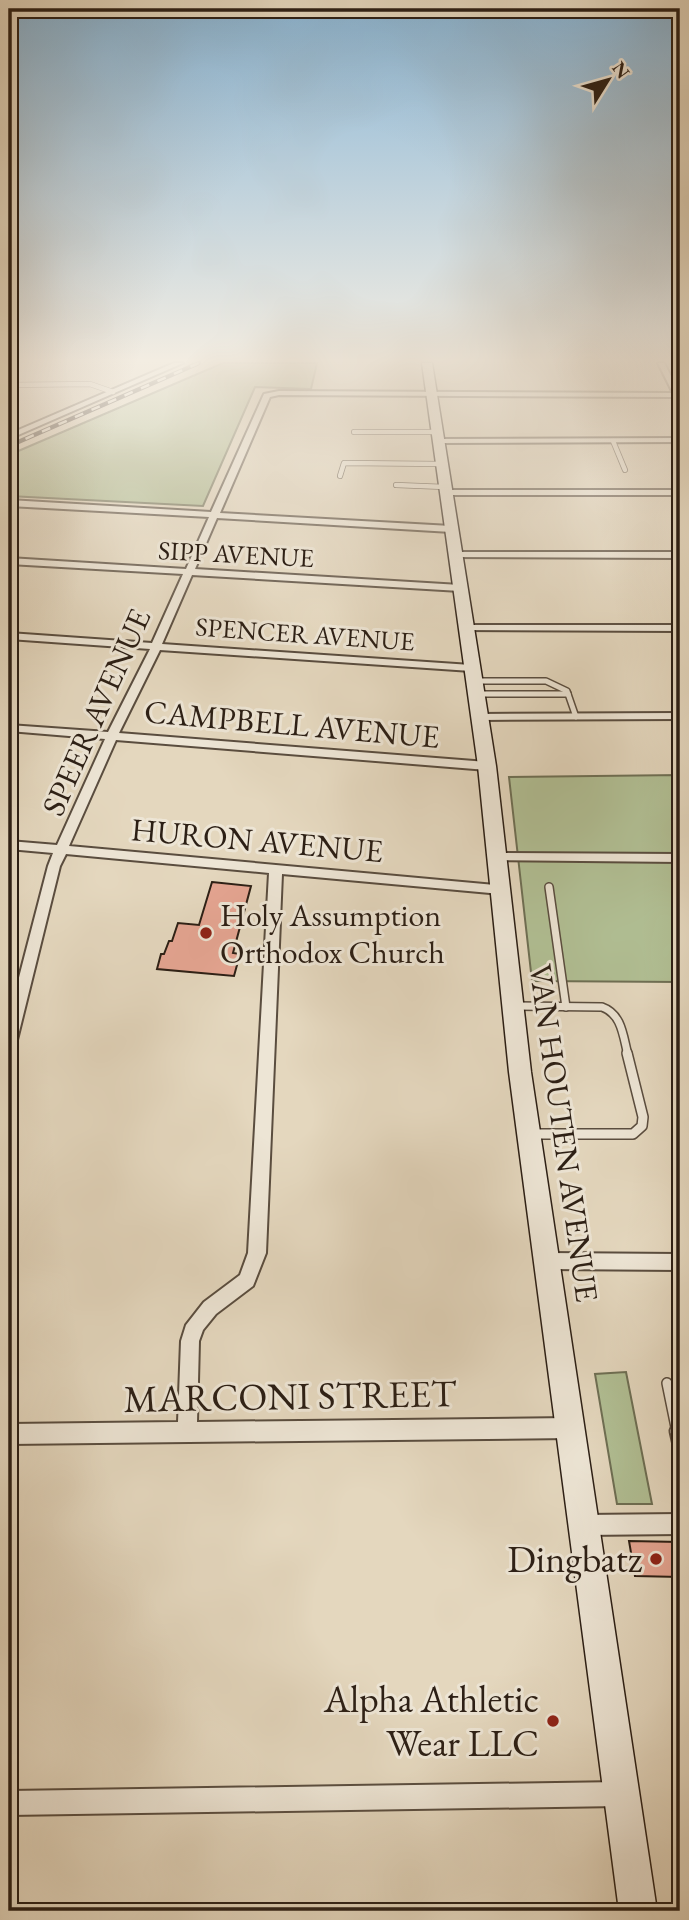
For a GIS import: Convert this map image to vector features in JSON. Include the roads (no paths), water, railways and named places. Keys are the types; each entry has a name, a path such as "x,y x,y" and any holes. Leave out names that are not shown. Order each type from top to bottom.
{"main road":[{"name":"VAN HOUTEN AVENUE","path":"440,453 487,766 512,1006 638,1911"}],"street":[{"name":"SPEER AVENUE","path":"9,1044 54,866 112,736 145,671 240,453"},
{"path":"442,463 523,453"},
{"path":"442,463 680,493"},
{"path":"9,503 451,529"},
{"path":"455,555 680,555"},
{"name":"SIPP AVENUE","path":"9,561 460,588"},
{"path":"466,628 680,628"},
{"name":"SPENCER AVENUE","path":"9,636 155,646 475,690 576,717 680,716"},
{"name":"CAMPBELL AVENUE","path":"9,728 487,766"},
{"name":"HURON AVENUE","path":"9,845 276,871 501,889"},
{"path":"498,858 680,858"},
{"path":"187,1432 190,1341 195,1325 210,1308 247,1280 257,1253 276,871"},
{"path":"547,1261 680,1262"},
{"name":"MARCONI STREET","path":"9,1434 571,1428"},
{"path":"584,1525 680,1524"},
{"path":"9,1803 622,1794"}],"lane":[{"path":"412,453 442,463"},
{"path":"618,453 625,470"},
{"path":"340,476 344,463 442,463"},
{"path":"396,485 442,463"},
{"path":"475,690 546,681 568,694 576,717"},
{"path":"475,690 568,694"},
{"path":"549,887 566,1007"},
{"path":"512,1006 602,1007 611,1010 619,1020 643,1118 642,1126 633,1134 621,1136 529,1134"},
{"path":"680,1066 680,1073"},
{"path":"667,1383 680,1449"}],"place":[{"name":"Holy Assumption Orthodox Church","path":"206,933"},
{"name":"Dingbatz","path":"656,1559"},
{"name":"Alpha Athletic Wear LLC","path":"553,1721"}]}
